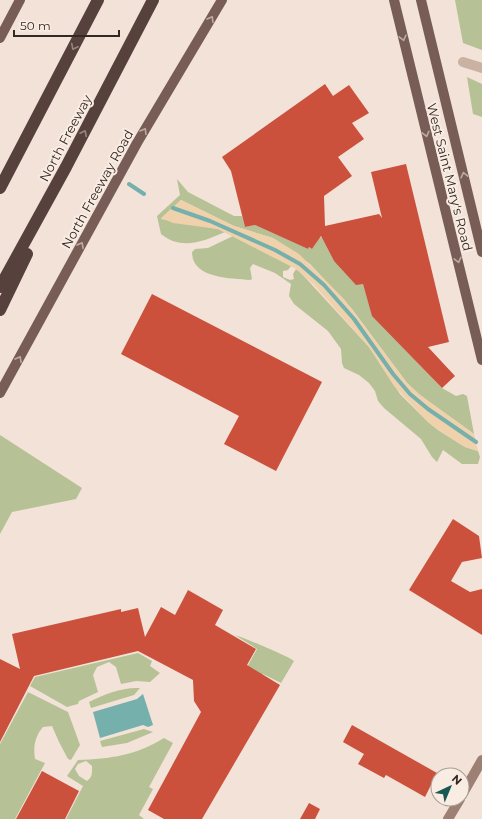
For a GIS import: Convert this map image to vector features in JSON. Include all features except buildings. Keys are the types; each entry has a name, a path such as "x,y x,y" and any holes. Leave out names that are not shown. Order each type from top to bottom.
{"highway":[{"path":"0,188 98,0"},
{"name":"North Freeway","path":"0,287 66,167 152,0"},
{"path":"0,182 26,140"},
{"path":"0,310 66,167"}],"main road":[{"path":"0,38 20,0"},
{"name":"North Freeway Road","path":"0,393 137,142 222,0"},
{"name":"West Saint Mary's Road","path":"394,0 482,360"},
{"name":"West Saint Mary's Road","path":"421,0 482,252"},
{"path":"470,781 482,760"},
{"path":"448,819 455,807"}],"street":[{"path":"463,62 482,68"}],"green space":[{"path":"455,0 482,0 482,50 463,43"},
{"path":"467,77 482,84 482,117 473,114"},
{"path":"177,179 188,192 234,216 242,216 245,227 255,225 308,249 309,247 312,249 320,237 322,238 334,261 363,284 373,316 442,388 456,396 463,394 467,396 474,434 420,395 407,383 352,309 310,264 273,238 234,226 181,200 161,219 218,229 225,232 193,243 177,242 161,234 157,216 180,195"},
{"path":"233,236 291,266 288,270 283,271 283,277 290,280 294,279 293,274 296,269 301,273 369,347 400,394 438,430 465,447 478,451 480,457 478,464 462,464 443,450 437,462 432,457 421,439 384,408 378,401 375,391 369,383 359,375 344,368 341,349 328,331 294,304 289,296 291,284 275,273 253,264 250,268 252,279 250,280 214,275 205,272 198,267 194,261 192,252 195,249 208,248"},
{"path":"0,435 82,488 76,499 12,512 0,534"},
{"path":"235,635 294,661 281,683 263,674 262,677 246,669 257,649"},
{"path":"138,653 152,661 150,666 160,673 150,682 136,681 121,684 116,667 109,662 97,667 93,675 98,692 79,701 78,704 67,707 30,686 35,677"},
{"path":"140,688 134,695 91,708 89,702 101,696 120,690"},
{"path":"28,692 68,712 80,745 71,760 68,759 52,726 43,727 36,738 34,755 35,759 45,763 15,819 0,819 0,744"},
{"path":"144,729 153,732 127,743 102,747 100,741"},
{"path":"164,738 173,743 149,787 153,789 139,815 144,819 66,819 83,786 67,776 78,760 101,759 123,755 154,744","holes":["86,761 92,766 91,776 87,781 79,776 75,769 78,764"]}],"sand":[{"path":"181,200 234,226 273,238 299,254 344,299 407,383 420,395 474,434 478,451 465,447 428,422 394,386 369,347 314,285 296,269 218,229 173,223 161,218"}],"water":[{"path":"143,694 153,725 148,727 143,725 100,738 93,712 137,699"}],"waterway":[{"path":"129,184 144,194"},
{"path":"173,208 210,221 275,250 300,264 324,285 354,319 393,374 410,394 428,409 476,442"}]}
